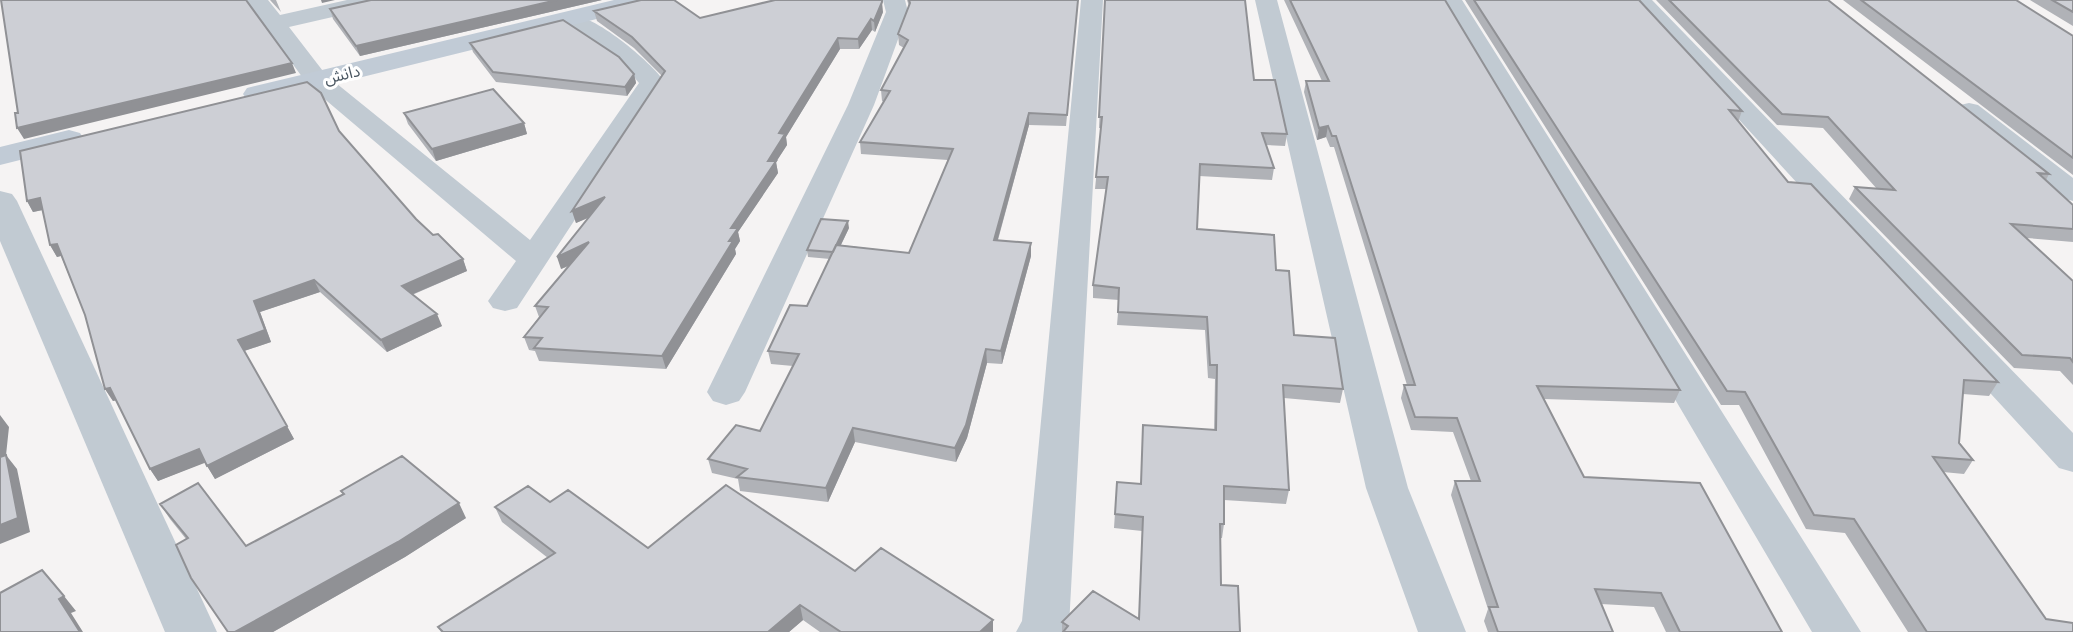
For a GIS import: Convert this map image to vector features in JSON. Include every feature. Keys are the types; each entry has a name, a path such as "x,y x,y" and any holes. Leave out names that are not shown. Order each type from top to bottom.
{"main road":[{"name":"دانش","path":"238,99 644,0"},
{"path":"0,156 93,134"}],"street":[{"path":"257,0 317,80 533,259"},
{"path":"274,23 377,0"},
{"path":"726,392 860,105 897,12 894,0"},
{"path":"1040,632 1045,626 1092,0"},
{"path":"1266,0 1387,488 1442,632"},
{"path":"1451,0 1837,632"},
{"path":"1640,0 2073,458"},
{"path":"505,301 652,82 632,59 570,19"},
{"path":"1954,100 2073,191"},
{"path":"0,201 191,632"}],"building":[{"path":"1,0 246,0 292,63 17,128 15,113 18,113"},
{"path":"371,0 557,0 356,46 330,9"},
{"path":"641,0 674,0 700,18 775,0 882,2 874,21 871,19 858,39 838,38 779,133 785,134 768,161 776,161 731,228 738,228 729,241 733,241 662,356 534,348 542,338 524,337 548,307 535,306 589,242 557,257 605,197 572,211 665,71 632,37 594,11"},
{"path":"909,0 1078,0 1067,115 1029,113 994,240 1031,243 1001,351 986,349 966,425 955,448 853,428 826,488 737,477 747,469 708,459 736,425 760,431 799,354 768,351 790,305 807,306 836,245 909,253 953,149 860,142 890,91 881,90 908,40 898,34"},
{"path":"1105,0 1245,0 1254,80 1275,80 1287,134 1262,133 1274,168 1200,164 1197,229 1274,235 1276,270 1289,271 1294,335 1335,338 1343,389 1283,385 1289,490 1224,486 1224,524 1220,524 1221,585 1238,586 1240,632 1063,632 1068,626 1062,622 1093,591 1139,619 1143,517 1115,514 1117,482 1141,484 1143,425 1216,430 1217,365 1210,365 1207,317 1118,312 1119,288 1093,285 1108,177 1096,177 1102,117 1099,117"},
{"path":"1290,0 1445,0 1680,390 1537,386 1584,477 1700,483 1782,632 1680,632 1661,593 1595,589 1613,632 1498,632 1489,607 1498,607 1455,481 1480,481 1457,418 1415,417 1404,385 1415,385 1336,136 1332,136 1328,126 1319,128 1306,81 1329,81"},
{"path":"1474,0 1639,0 1742,111 1729,110 1788,182 1811,184 1998,382 1964,380 1959,443 1973,460 1933,457 2046,619 2073,623 2073,632 1927,632 1854,519 1814,515 1745,392 1727,391"},
{"path":"1669,0 1828,0 2049,174 2038,173 2073,205 2073,229 2011,224 2073,281 2073,362 2070,358 2022,355 1855,187 1895,190 1828,117 1782,114"},
{"path":"1861,0 2016,0 2073,36 2073,158"},
{"path":"2052,0 2073,0 2073,12"},
{"path":"563,20 619,57 634,74 625,87 493,72 470,43"},
{"path":"307,82 321,93 339,131 416,219 433,235 438,234 463,259 402,286 437,314 381,340 314,280 254,301 265,330 238,340 287,426 207,466 199,449 150,469 110,388 105,389 85,315 57,244 50,245 40,198 27,201 20,151"},
{"path":"493,89 524,123 432,149 404,113"},
{"path":"821,219 848,221 833,252 807,250"},
{"path":"6,455 18,518 0,525 0,457"},
{"path":"402,456 459,503 398,542 235,632 228,632 191,578 176,545 188,538 160,504 198,483 246,546 344,494 341,491"},
{"path":"726,485 855,571 881,548 993,620 980,632 841,632 800,605 768,632 443,632 438,627 555,553 495,507 528,486 550,502 568,490 648,548"},
{"path":"42,570 64,596 59,599 80,632 0,632 0,593"}]}
